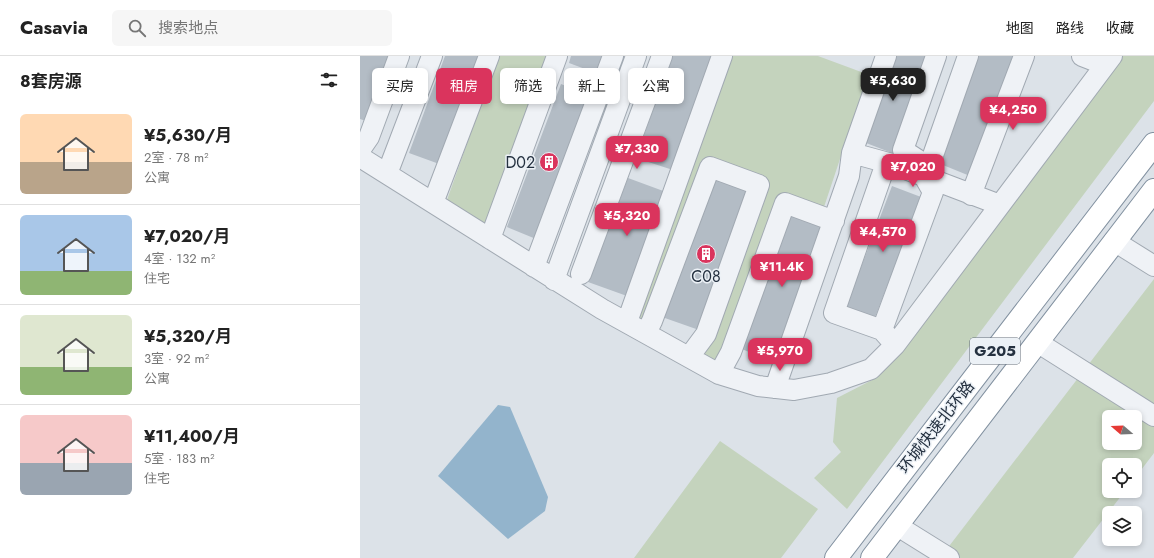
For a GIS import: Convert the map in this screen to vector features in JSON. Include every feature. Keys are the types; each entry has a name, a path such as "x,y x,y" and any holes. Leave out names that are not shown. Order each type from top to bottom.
{"highway":[{"name":"环城快速北环路","path":"836,558 1154,144"},
{"name":"环城快速北环路","path":"872,558 1154,190"}],"street":[{"path":"360,150 369,137 399,56"},
{"path":"387,174 432,56"},
{"path":"433,203 489,56"},
{"path":"490,239 557,56"},
{"path":"534,267 613,56"},
{"path":"554,280 636,56"},
{"path":"581,274 662,56"},
{"path":"627,322 722,56"},
{"path":"775,388 834,221 849,176 852,153 886,56"},
{"path":"936,56 903,150 927,172 971,195 1000,205"},
{"path":"882,330 932,192 927,172 968,56"},
{"path":"971,195 1024,56"},
{"path":"360,157 602,310 627,322 719,374 758,386 794,390 831,383 871,369 895,345 1109,60 1082,56"},
{"path":"852,153 886,163 927,172"},
{"path":"886,163 834,313 882,330 895,345"},
{"path":"646,333 652,321 710,168 759,185 706,334 689,357"},
{"path":"588,188 610,197"},
{"path":"719,374 731,352 784,203 834,221"},
{"path":"1114,241 1154,266"},
{"path":"1037,342 1154,416"},
{"path":"896,526 949,558"}],"green space":[{"path":"498,56 549,56 545,68 500,68 500,104 531,104 486,226 447,200 481,104 492,104 492,73"},
{"path":"730,56 818,56 864,73 866,81 824,207 781,193 776,201 726,350 716,362 698,352 766,185 643,322 637,318"},
{"path":"1116,56 1154,56 1154,101 847,509 814,478 841,452 833,442 837,398 878,377"},
{"path":"1154,279 1154,453 1142,469 1142,458 1102,458 1102,498 1120,498 1113,506 1102,506 1102,521 1073,558 940,558"},
{"path":"720,441 818,509 781,558 634,558"}],"water":[{"path":"498,405 510,407 548,497 545,511 508,539 438,476"}],"building":[{"path":"360,56 390,56 386,68 372,68 372,104 366,121 360,119"},
{"path":"445,56 483,56 478,68 441,68"},
{"path":"571,56 603,56 598,68 582,68 569,63"},
{"path":"672,56 713,56 673,170 636,158 655,104 684,104 684,68 668,68"},
{"path":"892,56 927,56 892,153 861,141"},
{"path":"979,56 1017,56 970,176 938,163"},
{"path":"436,80 436,104 465,104 442,165 409,153"},
{"name":"D02","path":"561,84 564,85 564,104 588,104 536,239 507,227 553,104 556,104 556,97"},
{"path":"628,178 666,192 627,296 588,282"},
{"name":"C08","path":"712,178 749,191 699,330 662,317"},
{"path":"892,186 921,197 874,320 845,309"},
{"path":"788,214 825,227 775,362 739,348"}],"place":[{"name":"D02","path":"549,162"},
{"name":"C08","path":"706,254"}]}
